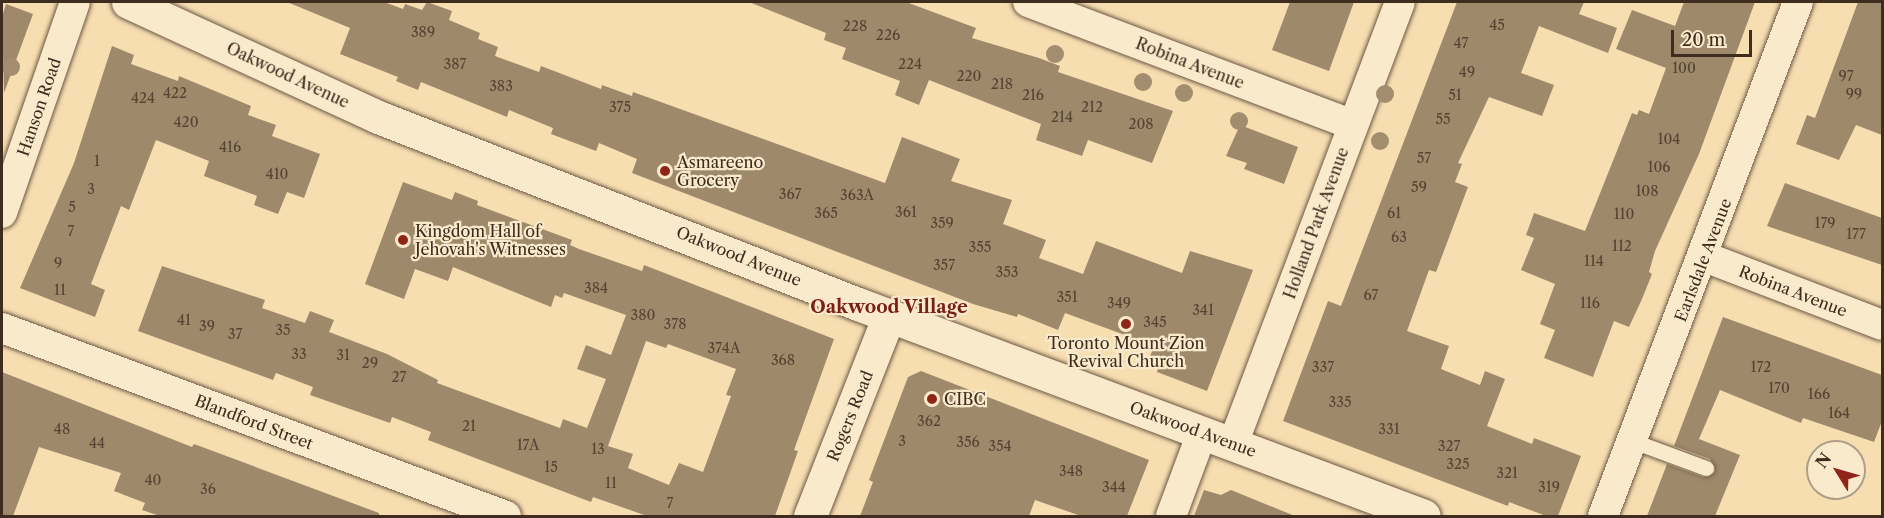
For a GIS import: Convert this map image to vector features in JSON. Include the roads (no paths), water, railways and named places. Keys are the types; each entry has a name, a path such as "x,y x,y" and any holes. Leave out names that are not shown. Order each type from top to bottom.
{"street":[{"name":"Hanson Road","path":"2,213 75,2"},
{"name":"Oakwood Avenue","path":"128,2 378,117 889,315 1424,516"},
{"name":"Robina Avenue","path":"1028,2 1353,125"},
{"name":"Holland Park Avenue","path":"1233,444 1400,2"},
{"name":"Earlsdale Avenue","path":"1603,516 1705,257 1798,2"},
{"name":"Robina Avenue","path":"1705,257 1882,325"},
{"name":"Rogers Road","path":"810,516 889,315"},
{"name":"Blandford Street","path":"2,328 506,516"},
{"path":"1172,516 1202,433"}],"lane":[{"path":"1633,441 1707,468"}],"place":[{"name":"Asmareeno Grocery","path":"665,171"},
{"name":"Kingdom Hall of Jehovah's Witnesses","path":"403,240"},
{"name":"Toronto Mount Zion Revival Church","path":"1126,324"},
{"name":"CIBC","path":"932,399"}],"district":[{"name":"Oakwood Village","path":"889,307"}]}
